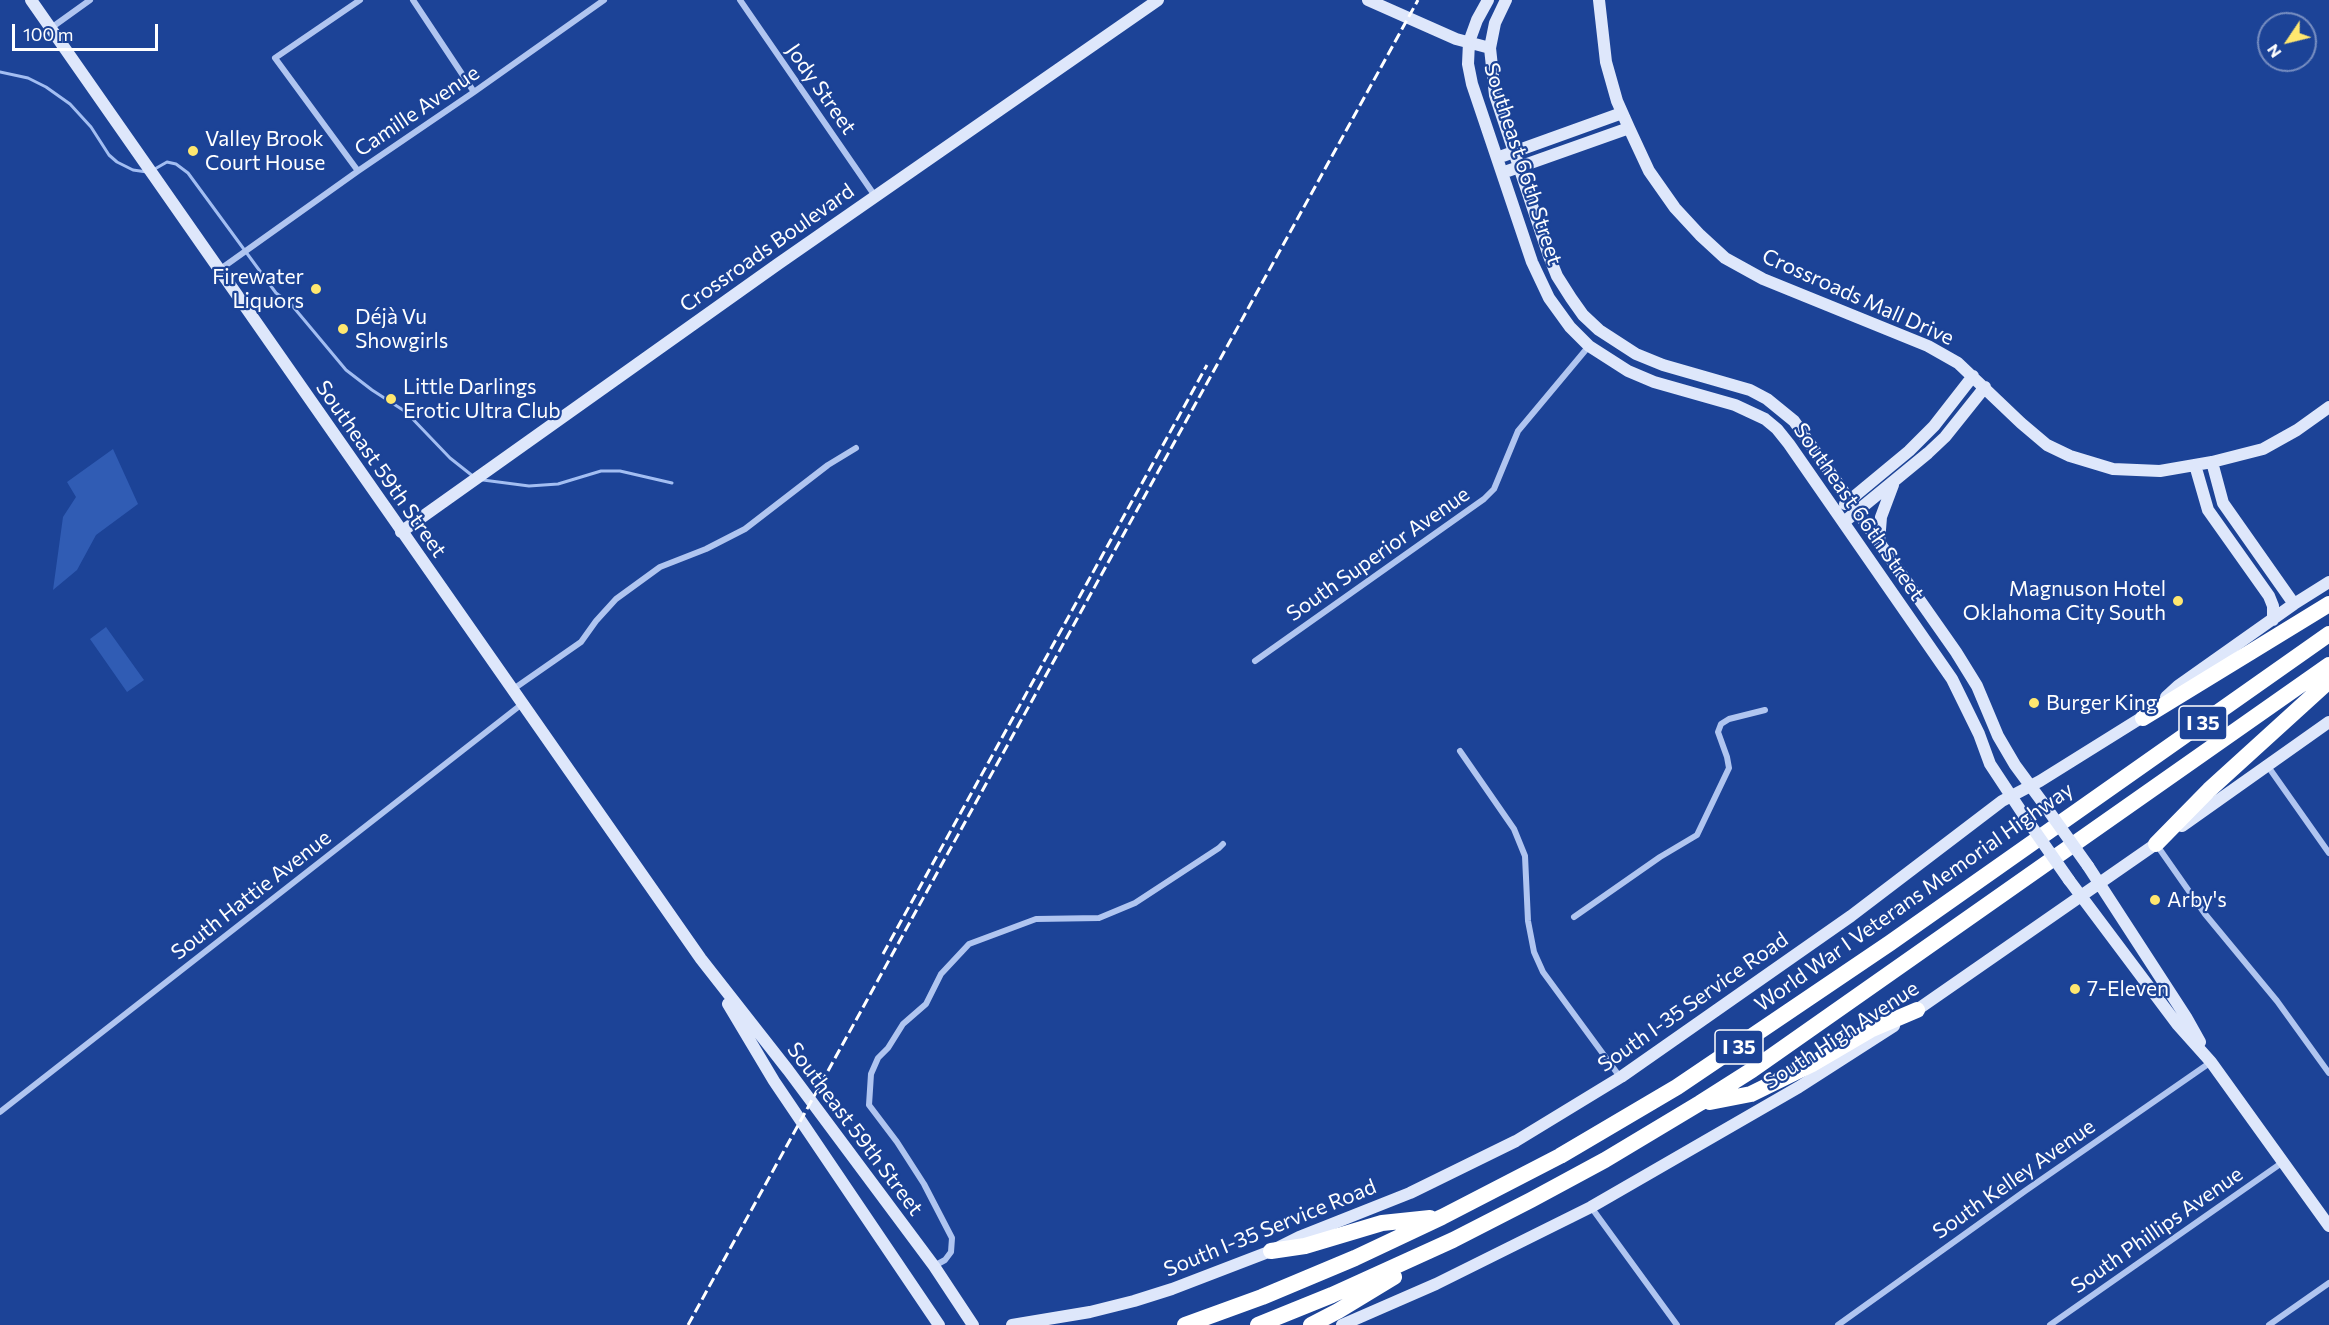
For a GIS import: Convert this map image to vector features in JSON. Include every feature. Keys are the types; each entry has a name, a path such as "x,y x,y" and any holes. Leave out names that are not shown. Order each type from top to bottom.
{"highway":[{"path":"2143,718 2329,604"},
{"name":"World War I Veterans Memorial Highway","path":"1185,1325 1262,1297 1442,1217 1560,1156 1687,1081 1890,943 2329,634"},
{"name":"I 35","path":"1258,1325 1332,1295 1453,1240 1605,1160 1700,1103 1762,1063 2329,665"},
{"path":"2156,844 2209,790 2308,703 2329,681"},
{"path":"1700,1103 1752,1094 1812,1064 1870,1030 1917,1010"},
{"path":"1271,1251 1305,1246 1382,1223 1442,1217"},
{"path":"1311,1325 1338,1311 1453,1240"}],"main road":[{"name":"Southeast 59th Street","path":"30,0 701,959 788,1070 974,1325"},
{"name":"Crossroads Boulevard","path":"401,532 875,196 1158,0"},
{"path":"1368,0 1426,27 1490,48 1495,23 1506,0"},
{"path":"1469,42 1488,0"},
{"name":"Crossroads Mall Drive","path":"1599,0 1606,62 1622,113 1649,171 1675,208 1725,258 1763,279 1928,346 1958,363 2047,445 2070,456 2113,469 2160,471 2244,456 2278,442 2329,406"},
{"name":"Southeast 66th Street","path":"1469,42 1468,64 1472,84 1533,262 1549,298 1570,327 1589,346 1628,371 1654,382 1735,405 1764,419 1789,444 1952,678 1979,734 1990,764 2010,796 2069,880 2177,1024 2211,1062 2329,1226"},
{"name":"Southeast 66th Street","path":"1490,48 1495,95 1519,167 1557,276 1583,315 1599,330 1636,354 1663,365 1734,385 1767,399 1794,421 1956,652 1977,686 1998,736 2010,757 2088,866 2186,1017 2211,1062"},
{"path":"1497,158 1622,113"},
{"path":"1502,173 1629,128"},
{"path":"1836,511 1909,451 1934,426 1973,376"},
{"path":"1844,522 1945,437 1985,387"},
{"path":"2212,462 2223,503 2294,604"},
{"path":"2195,465 2208,510 2269,596 2273,606 2272,620"},
{"path":"1879,542 1884,504 1898,478"},
{"name":"South I-35 Service Road","path":"1012,1325 1035,1324 1134,1301 1271,1251 1299,1237 1399,1197 1516,1141 1621,1077 1877,898 2010,796 2143,718 2178,686 2329,582"},
{"name":"South High Avenue","path":"1342,1325 1436,1284 1591,1207 1799,1087 1917,1010 2329,722"},
{"name":"Southeast 59th Street","path":"701,959 774,1081 939,1325"}],"street":[{"path":"50,28 90,0"},
{"path":"358,171 275,58 360,0"},
{"path":"413,0 474,92"},
{"name":"Camille Avenue","path":"219,270 604,0"},
{"name":"Jody Street","path":"740,0 875,196"},
{"name":"South Superior Avenue","path":"1255,661 1484,499 1494,489 1518,431 1589,346"},
{"path":"512,690 581,642 616,599 660,567 706,549 745,529 828,465 856,448"},
{"name":"South Hattie Avenue","path":"0,1112 522,704"},
{"path":"1574,917 1660,857 1697,835 1729,768 1718,732 1721,724 1729,719 1766,710"},
{"path":"1460,751 1514,829 1525,856 1528,921 1534,952 1543,972 1621,1077"},
{"path":"2266,765 2329,853"},
{"path":"933,1266 945,1260 951,1252 952,1238 924,1184 897,1142 868,1105 872,1074 878,1058 888,1048 903,1024 926,1004 941,974 969,944 1036,919 1099,918 1135,903 1222,844"},
{"path":"2156,844 2205,914 2277,1001 2329,1073"},
{"name":"South Kelley Avenue","path":"1838,1325 2211,1062"},
{"name":"South Phillips Avenue","path":"2050,1325 2283,1162"},
{"path":"1591,1207 1677,1325"},
{"path":"2269,1325 2329,1283"}],"shaded area":[{"path":"113,449 138,504 96,535 77,570 53,590 63,517 76,497 67,482"},
{"path":"106,627 144,680 127,692 90,639"}],"waterway":[{"path":"0,72 28,78 46,87 70,104 91,127 109,155 117,162 133,170 147,172"},
{"path":"153,170 167,162 176,164 188,173 276,293 290,303 346,370 406,412 450,458 474,477"},
{"path":"483,480 529,486 558,484 601,471 620,471 672,483"}],"railway":[{"path":"688,1325 1418,0"},
{"path":"883,954 1207,365"}],"place":[{"name":"Valley Brook Court House","path":"193,151"},
{"name":"Firewater Liquors","path":"316,289"},
{"name":"Déjà Vu Showgirls","path":"343,329"},
{"name":"Little Darlings Erotic Ultra Club","path":"391,399"},
{"name":"Magnuson Hotel Oklahoma City South","path":"2178,601"},
{"name":"Burger King","path":"2034,703"},
{"name":"Arby's","path":"2155,900"},
{"name":"7-Eleven","path":"2075,989"}]}
